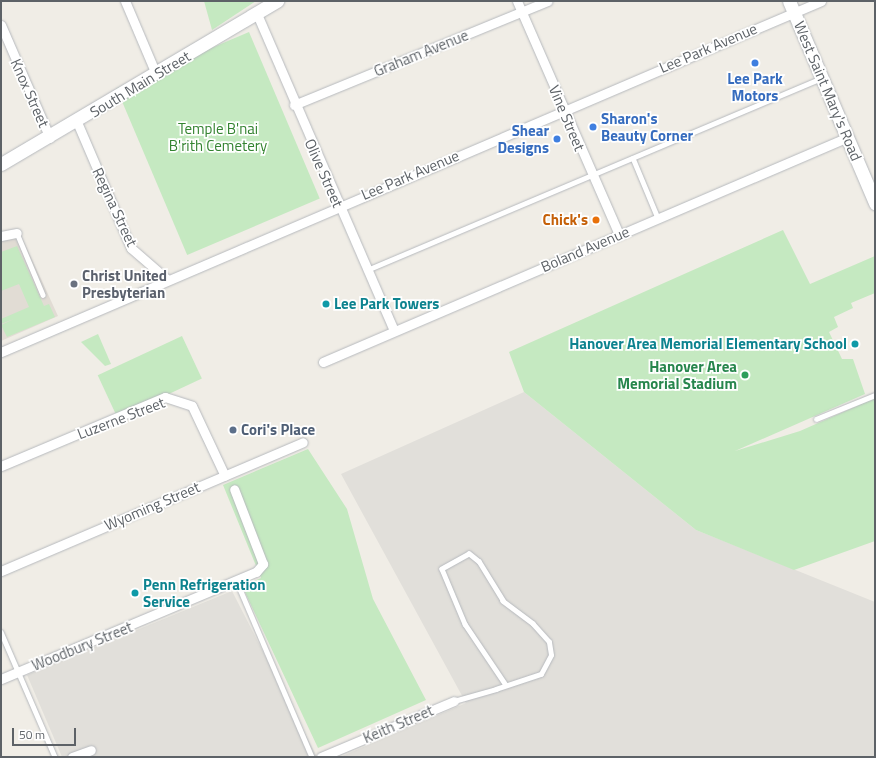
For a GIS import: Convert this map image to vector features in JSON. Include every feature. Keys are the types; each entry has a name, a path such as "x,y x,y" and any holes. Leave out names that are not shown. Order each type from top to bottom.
{"main road":[{"name":"South Main Street","path":"1,164 50,138 277,1"},
{"name":"West Saint Mary's Road","path":"792,6 875,202"}],"street":[{"path":"125,1 156,74"},
{"name":"Vine Street","path":"517,1 619,235"},
{"name":"Graham Avenue","path":"294,105 547,1"},
{"name":"Lee Park Avenue","path":"1,352 564,110 792,6 821,1"},
{"name":"Olive Street","path":"257,14 294,105 394,331"},
{"name":"Knox Street","path":"1,25 50,138"},
{"name":"Regina Street","path":"77,122 131,248 168,280"},
{"name":"Boland Avenue","path":"323,362 848,137"},
{"path":"1,236 17,233"},
{"name":"Luzerne Street","path":"1,466 165,397 192,406 225,476"},
{"name":"Wyoming Street","path":"1,571 303,442"},
{"name":"Woodbury Street","path":"1,679 237,582 263,564 234,489"},
{"name":"Keith Street","path":"321,757 454,700"},
{"path":"72,757 91,750"}],"lane":[{"path":"367,270 822,78"},
{"path":"633,158 658,218"},
{"path":"17,233 43,295"},
{"path":"816,418 874,393"},
{"path":"454,700 506,685 540,674 551,655 549,642 528,620 503,601 479,562 469,554 442,569 465,624 506,685"},
{"path":"237,582 312,757"},
{"path":"1,632 55,757"}],"shaded area":[{"path":"19,231 58,316 1,341 1,239"},
{"path":"524,392 696,530 875,602 875,757 340,757 466,703 341,474"},
{"path":"232,591 317,757 62,757 27,675"}],"green space":[{"path":"204,1 256,1 212,30"},
{"name":"Temple B'nai B'rith Cemetery","path":"249,32 320,199 187,255 116,88"},
{"path":"783,230 810,284 875,256 875,293 851,303 853,308 834,317 838,327 829,332 842,359 853,359 865,394 735,451 800,431 875,398 875,541 794,570 696,530 524,392 509,352"},
{"path":"17,246 44,306 49,304 55,317 7,337 1,325 14,319 1,324 1,319 29,307 19,284 1,291 1,252"},
{"path":"98,334 111,364 105,366 81,342"},
{"path":"182,336 202,379 118,418 98,375"},
{"path":"308,449 347,509 373,599 426,700 318,748 242,586 261,578 223,485"}],"place":[{"name":"Lee Park Motors","path":"755,63"},
{"name":"Sharon's Beauty Corner","path":"593,127"},
{"name":"Shear Designs","path":"557,139"},
{"name":"Chick's","path":"596,220"},
{"name":"Christ United Presbyterian","path":"74,284"},
{"name":"Lee Park Towers","path":"326,304"},
{"name":"Hanover Area Memorial Elementary School","path":"855,344"},
{"name":"Hanover Area Memorial Stadium","path":"745,375"},
{"name":"Cori's Place","path":"233,430"},
{"name":"Penn Refrigeration Service","path":"135,593"}]}
